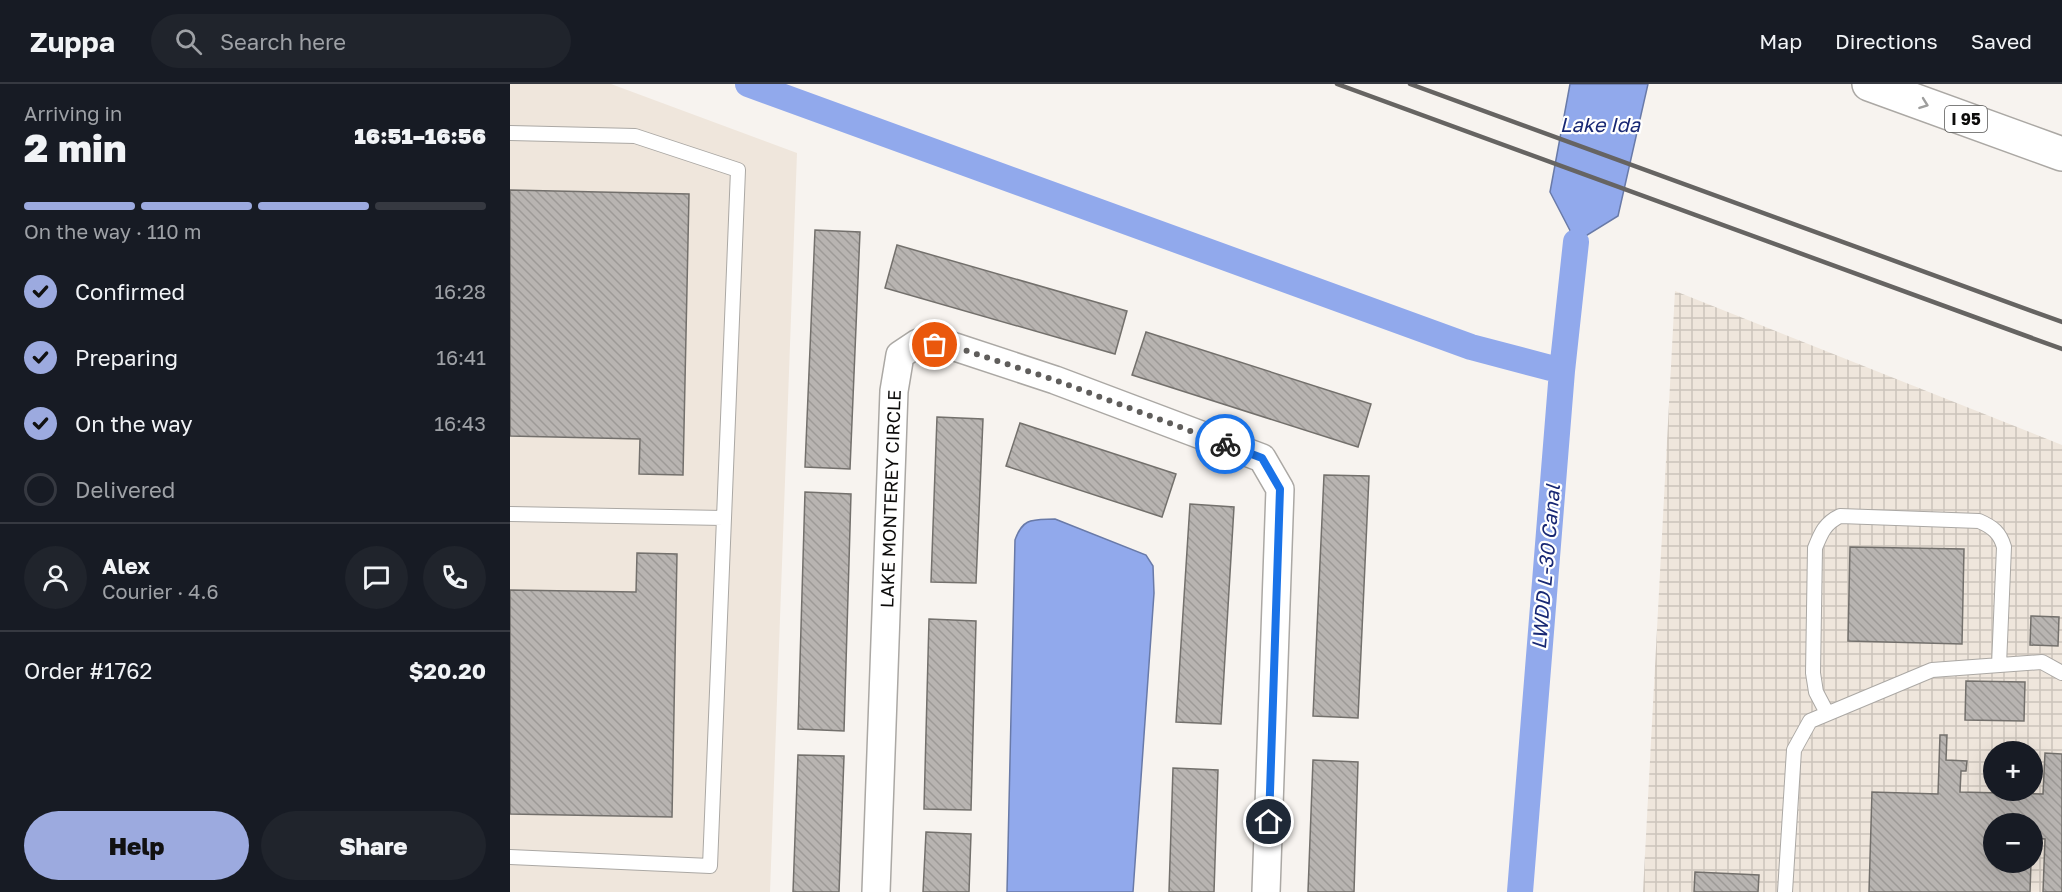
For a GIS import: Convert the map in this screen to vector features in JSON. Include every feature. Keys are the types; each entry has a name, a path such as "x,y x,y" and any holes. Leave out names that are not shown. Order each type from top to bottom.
{"highway":[{"name":"I 95","path":"1869,84 2062,154"}],"street":[{"name":"LAKE MONTEREY CIRCLE","path":"876,892 894,392 900,355 918,343 952,346 1055,380 1262,458 1280,489 1266,892"}],"lane":[{"path":"510,134 635,136 738,170 710,866 510,857"},
{"path":"510,514 723,518"},
{"path":"1827,713 1816,692 1813,673 1815,548 1823,529 1831,520 1840,516 1979,521 2001,536 2004,548 1999,665"},
{"path":"1785,892 1794,750 1810,721 1932,670 2043,662 2062,673"}],"shaded area":[{"path":"510,84 611,84 797,153 770,892 510,892"},
{"path":"1675,291 2062,445 2062,892 1643,892"}],"water":[{"name":"Lake Ida","path":"1570,84 1648,84 1618,216 1576,242 1550,192"},
{"path":"1055,519 1146,555 1153,566 1154,593 1133,892 1007,892 1015,540 1022,527 1030,521"}],"building":[{"path":"510,190 689,194 683,475 639,474 640,439 510,436"},
{"path":"815,230 860,232 850,469 805,467"},
{"path":"897,245 1127,311 1115,354 885,288"},
{"path":"1146,332 1371,404 1358,447 1132,375"},
{"path":"937,417 983,419 976,583 931,582"},
{"path":"1020,423 1176,474 1162,517 1006,466"},
{"path":"1324,475 1369,476 1358,718 1313,716"},
{"path":"805,492 851,494 844,731 798,729"},
{"path":"1190,504 1234,507 1221,724 1176,722"},
{"path":"1850,547 1964,549 1962,644 1848,641"},
{"path":"637,553 677,554 672,817 510,814 510,590 636,592"},
{"path":"2031,616 2059,617 2058,646 2030,645"},
{"path":"929,619 976,621 971,810 924,809"},
{"path":"1966,681 2025,682 2024,721 1965,720"},
{"path":"1940,735 1947,735 1946,760 1967,761 1966,771 1961,771 1960,792 1983,793 1983,801 2043,801 2045,753 2062,754 2062,892 2043,892 2045,839 2043,839 2043,813 1983,813 1983,873 2031,873 2030,892 1869,892 1872,792 1938,794"},
{"path":"798,755 844,756 839,892 793,892"},
{"path":"1313,760 1358,762 1354,892 1308,892"},
{"path":"1173,768 1218,770 1214,892 1169,892"},
{"path":"926,832 971,834 969,892 923,892"},
{"path":"1695,872 1759,875 1758,892 1694,892"}],"waterway":[{"path":"748,84 1471,347 1562,371"},
{"name":"LWDD L-30 Canal","path":"1520,892 1562,371 1576,242"}],"railway":[{"path":"1337,84 2062,349"},
{"path":"1410,84 2062,322"}],"way so far":[{"path":"935,345 952,346 1055,380 1225,444"}],"route":[{"path":"1225,444 1262,458 1280,489 1269,822"}]}
